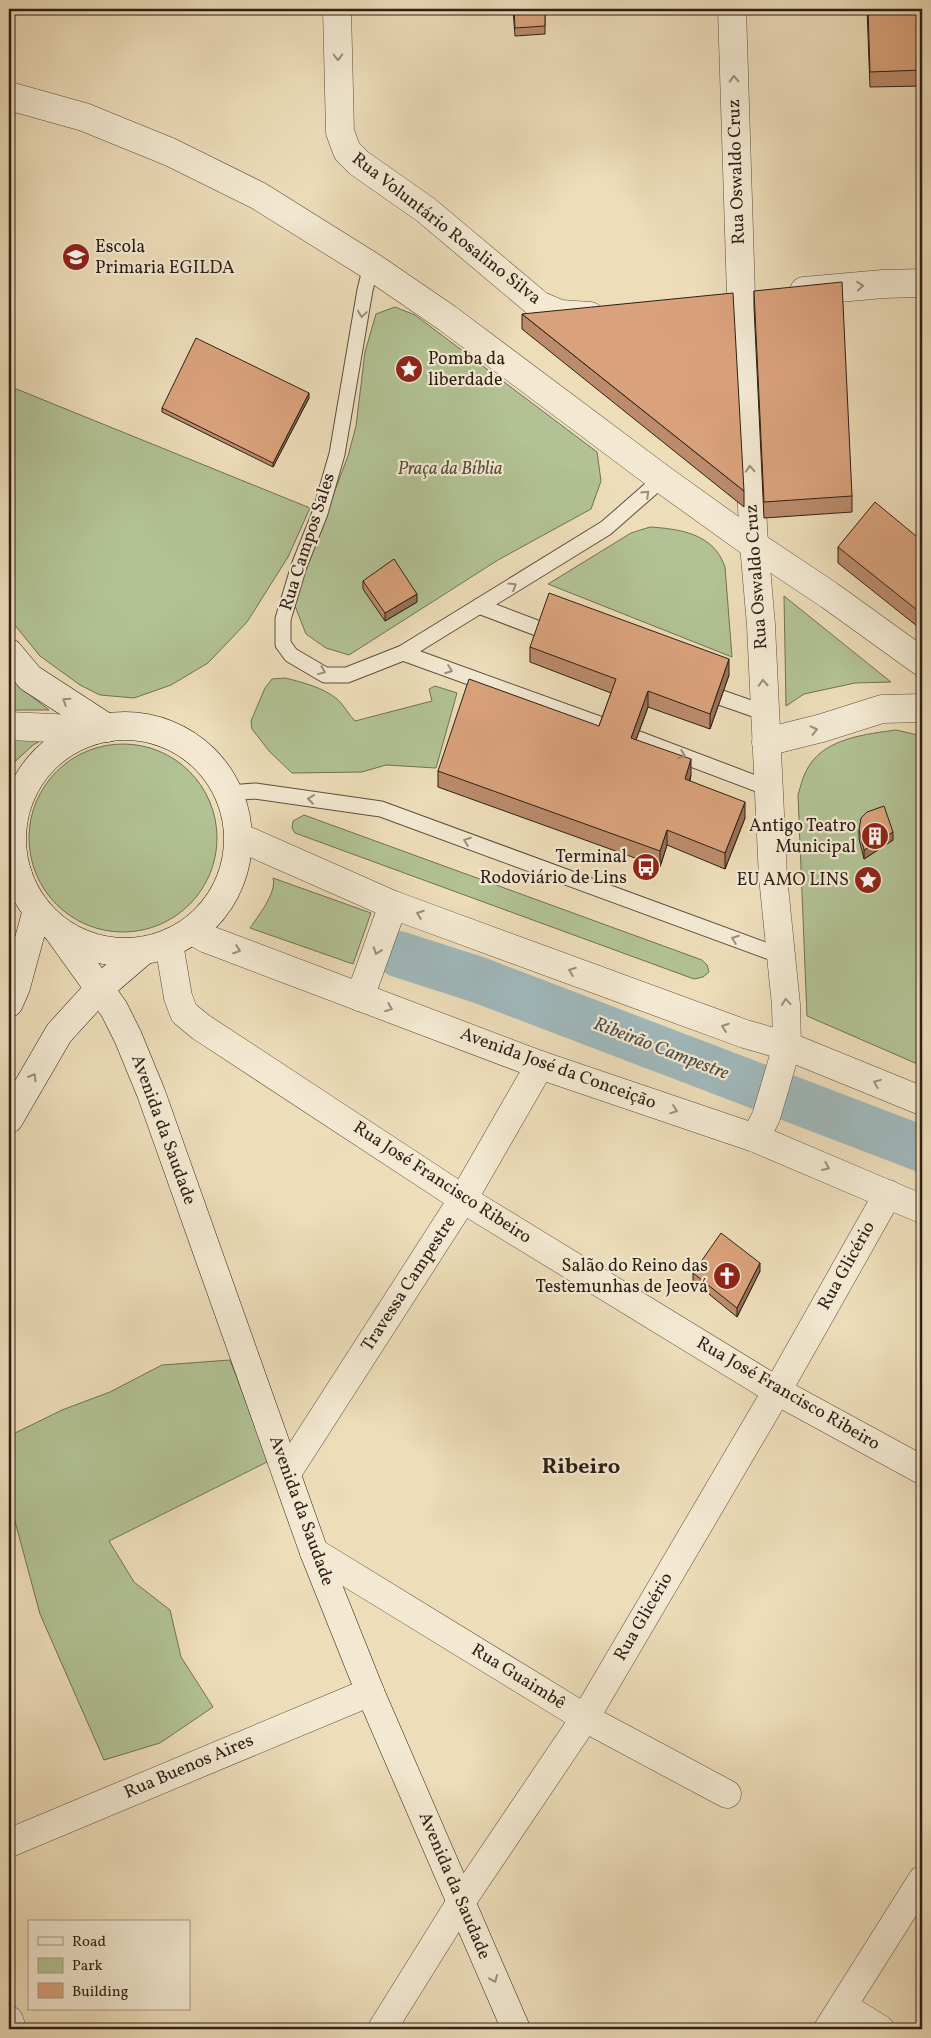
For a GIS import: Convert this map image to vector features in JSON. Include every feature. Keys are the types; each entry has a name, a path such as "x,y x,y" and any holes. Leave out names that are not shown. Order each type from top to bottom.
{"street":[{"name":"Rua Voluntário Rosalino Silva","path":"337,9 340,132 347,151 360,163 426,210 539,305 560,314 591,316 619,312"},
{"name":"Rua Oswaldo Cruz","path":"732,9 741,296 754,545 761,625 773,877 786,1005 785,1057 760,1127"},
{"path":"9,96 84,117 170,152 259,196 371,266 447,318 662,480 829,595 922,662"},
{"path":"713,300 883,284 922,283"},
{"path":"9,653 30,678 101,729"},
{"path":"766,742 822,728 882,709 922,708"},
{"path":"9,726 101,729 136,726 166,733 192,747 214,767 229,792 239,837 236,864 227,889 212,912 193,931 169,944 144,951 114,952 104,950 84,945 58,931 37,910 13,873 12,813 25,788 43,762 66,743 101,729"},
{"path":"239,837 393,905 745,1034 785,1057 922,1101"},
{"path":"360,997 393,905"},
{"path":"9,1003 16,987 37,910"},
{"name":"Avenida da Saudade","path":"58,931 100,988 128,1036 151,1093 314,1552 370,1692 516,2029"},
{"name":"Avenida José da Conceição","path":"193,931 208,939 540,1065 760,1127 888,1194 922,1208"},
{"name":"Rua José Francisco Ribeiro","path":"169,944 178,997 184,1013 201,1027 463,1199 777,1391 922,1470"},
{"path":"9,1119 59,1033 100,988 144,951"},
{"name":"Travessa Campestre","path":"286,1473 463,1199 540,1065"},
{"name":"Rua Glicério","path":"382,2029 461,1902 585,1718 777,1391 888,1194"},
{"name":"Rua Guaimbê","path":"314,1552 585,1718 727,1794"},
{"name":"Rua Buenos Aires","path":"9,1843 370,1692"},
{"path":"828,2029 922,1880"},
{"path":"843,2006 880,2029"},
{"path":"9,2020 12,2029"}],"lane":[{"name":"Rua Campos Sales","path":"371,266 365,290 337,454 320,512 299,566 283,619 283,644 291,655 325,674 347,675 403,653 606,528 662,480"},
{"path":"479,606 542,630"},
{"path":"403,653 605,726"},
{"path":"722,698 765,713"},
{"path":"636,738 768,788"},
{"path":"229,792 255,791 381,809 780,956"}],"green space":[{"name":"Praça da Bíblia","path":"395,307 415,315 597,452 601,481 591,509 498,560 349,655 326,648 306,634 293,601 348,456 356,426 365,352 376,314"},
{"path":"9,386 310,508 288,557 247,622 208,663 171,685 134,698 100,695 80,685 40,656 9,618"},
{"path":"650,527 673,529 695,535 705,540 720,556 725,567 732,657 548,584 631,533"},
{"path":"784,596 891,682 855,683 804,694 786,706"},
{"path":"9,670 21,688 49,710 9,710"},
{"path":"285,678 312,686 332,695 355,721 432,701 429,689 435,686 457,693 436,768 386,765 362,772 292,773 269,751 252,729 251,721 265,688 272,679"},
{"path":"896,730 922,736 922,1066 807,1016 798,795 801,784 805,773 816,757 836,743 873,733"},
{"path":"51,735 33,745 9,767 9,736"},
{"path":"123,744 159,751 183,765 196,778 210,802 217,838 210,874 196,898 183,911 159,925 123,932 87,925 63,911 50,898 36,874 29,838 36,802 50,778 63,765 87,751"},
{"path":"304,815 702,960 707,965 709,972 703,977 694,979 295,833 292,828 293,821"},
{"path":"273,878 371,913 353,964 250,928 270,897"},
{"path":"230,1360 269,1461 109,1541 134,1582 170,1610 181,1657 213,1707 160,1743 104,1760 40,1614 9,1499 9,1436 62,1410 110,1392 162,1365"}],"building":[{"path":"514,9 545,9 545,26 515,28"},
{"path":"868,9 922,9 922,70 870,72"},
{"path":"9,12 12,66 9,65"},
{"path":"842,282 852,496 764,502 754,291"},
{"path":"733,293 744,491 522,314"},
{"path":"196,338 309,393 273,463 162,408"},
{"path":"875,502 922,541 922,614 838,547"},
{"path":"394,559 417,594 385,613 363,581"},
{"path":"549,593 729,659 710,714 648,691 631,738 691,759 685,779 745,802 725,853 667,830 660,851 438,771 469,679 599,726 616,679 530,647"},
{"name":"Antigo Teatro Municipal","path":"884,806 893,832 864,850 859,830 861,818 867,812"},
{"name":"Salão do Reino das Testemunhas de Jeová","path":"721,1233 760,1263 737,1308 693,1273"}],"waterway":[{"name":"Ribeirão Campestre","path":"398,954 479,980 922,1149"}],"place":[{"name":"Escola Primaria EGILDA","path":"76,257"},
{"name":"Pomba da liberdade","path":"409,369"},
{"name":"Antigo Teatro Municipal","path":"875,836"},
{"name":"Terminal Rodoviário de Lins","path":"646,867"},
{"name":"EU AMO LINS","path":"868,880"},
{"name":"Salão do Reino das Testemunhas de Jeová","path":"727,1276"}],"district":[{"name":"Ribeiro","path":"581,1467"}]}
